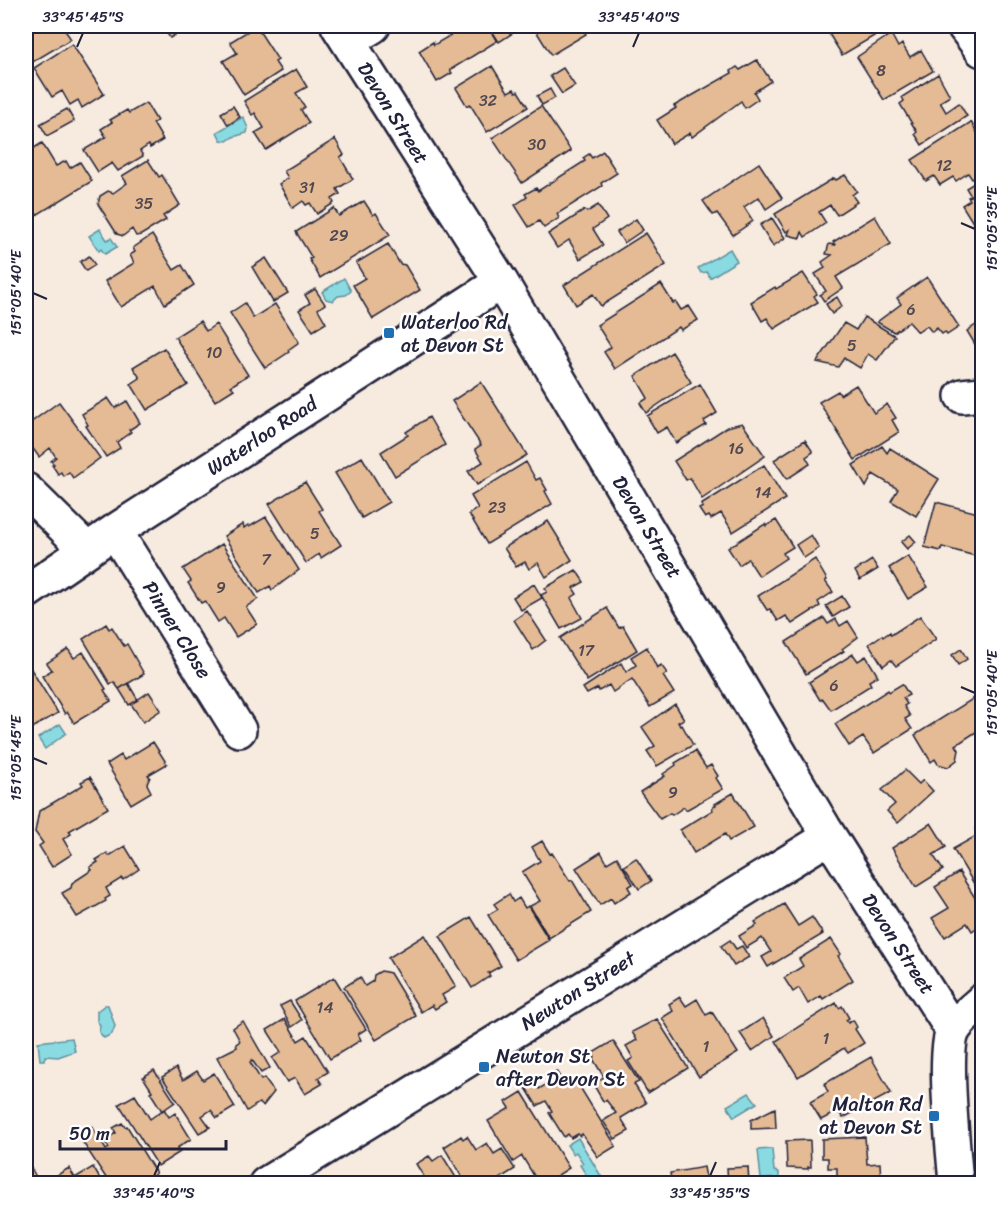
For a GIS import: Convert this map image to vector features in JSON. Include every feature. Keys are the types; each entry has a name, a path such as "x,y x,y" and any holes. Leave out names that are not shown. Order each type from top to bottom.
{"street":[{"path":"964,26 982,50"},
{"name":"Devon Street","path":"353,31 829,837 953,1030"},
{"name":"Waterloo Road","path":"26,592 115,531 501,282"},
{"path":"26,490 87,550"},
{"name":"Pinner Close","path":"115,531 239,730"},
{"name":"Newton Street","path":"266,1184 829,837"},
{"path":"956,1184 949,1051 953,1030 982,1001"}],"water":[{"path":"243,117 248,128 247,133 227,141 221,140 217,132"},
{"path":"100,229 107,240 111,238 117,247 105,254 101,249 99,251 89,236"},
{"path":"730,249 737,261 710,278 707,272 701,273 698,268"},
{"path":"344,278 351,291 346,295 338,296 333,301 326,299 322,292"},
{"path":"60,724 66,733 45,749 38,738"},
{"path":"108,1005 115,1026 112,1034 104,1038 99,1032 97,1011"},
{"path":"72,1038 75,1051 58,1057 45,1056 44,1060 40,1060 38,1042"},
{"path":"749,1093 757,1103 734,1117 727,1106"},
{"path":"578,1138 604,1181 591,1183 580,1165 583,1163 576,1152 573,1154 567,1145"},
{"path":"772,1149 774,1171 779,1172 779,1178 761,1179 758,1150"}],"building":[{"path":"26,26 62,26 71,39 26,66"},
{"path":"162,26 190,26 170,38"},
{"path":"256,26 278,60 275,62 281,71 244,95 223,61 237,53 230,42"},
{"path":"466,26 487,26 497,41 450,70 452,73 437,82 419,51"},
{"path":"489,26 517,26 519,29 499,42"},
{"path":"533,26 581,26 586,34 551,55"},
{"path":"824,26 891,26 842,55"},
{"path":"891,34 898,47 902,44 910,57 921,50 933,71 884,100 857,57"},
{"path":"72,44 104,94 82,108 78,100 70,105 62,91 52,97 34,68"},
{"path":"757,60 771,81 754,92 758,99 745,108 741,101 692,137 690,133 672,144 657,120 676,108 674,106 732,73 731,71 737,67 740,70"},
{"path":"492,66 508,92 514,89 518,91 528,107 487,132 470,104 467,106 456,88"},
{"path":"563,68 575,86 562,94 550,76"},
{"path":"296,69 307,87 296,93 305,107 301,110 309,123 266,150 255,133 264,128 255,113 252,115 244,101"},
{"path":"938,74 950,96 940,102 946,112 959,103 967,116 922,145 900,104 904,101 902,97"},
{"path":"550,89 555,98 542,105 537,96"},
{"path":"146,103 157,121 153,123 163,140 140,151 143,156 118,171 112,163 98,172 84,150 106,137 101,129 112,122 110,120"},
{"path":"233,106 240,117 228,125 221,113"},
{"path":"541,106 571,151 522,183 492,138"},
{"path":"67,109 74,121 47,136 40,124"},
{"path":"971,122 982,141 982,172 972,179 968,173 956,181 953,177 940,185 934,176 926,181 912,160"},
{"path":"335,139 344,155 340,157 353,179 337,189 340,194 332,199 334,203 317,214 310,203 306,205 303,201 293,208 279,184 288,178 284,171"},
{"path":"42,143 56,166 66,161 70,168 80,162 92,181 35,216 26,200 26,153"},
{"path":"603,151 617,173 601,183 602,186 557,214 559,218 544,228 539,221 529,227 515,205 527,197 525,194 536,188 538,191 585,161 583,158 589,154 592,158"},
{"path":"148,160 159,177 162,175 180,205 163,216 166,220 141,235 136,236 132,229 123,236 117,234 98,204 100,196 108,191 113,193 127,183 122,176"},
{"path":"759,163 782,198 766,209 759,197 744,207 753,221 733,235 717,213 713,215 703,201"},
{"path":"845,175 857,191 852,195 857,202 837,215 830,205 819,212 826,223 805,237 802,232 800,238 788,235 790,229 786,232 775,214 834,178 836,180"},
{"path":"982,178 982,227 977,229 962,205 970,200 968,197 971,196 966,188"},
{"path":"364,201 373,215 376,213 390,235 320,278 309,259 312,258 296,232 334,208 339,216"},
{"path":"598,205 607,219 593,229 603,245 580,259 569,240 557,248 548,234 585,210 587,212"},
{"path":"875,216 891,244 836,277 843,288 824,301 820,295 826,291 815,274 825,268 822,262 832,255 826,254 829,244 835,245 833,242"},
{"path":"772,218 785,238 773,246 760,225"},
{"path":"636,219 643,230 624,243 617,232"},
{"path":"646,233 666,265 601,306 593,294 576,305 564,285"},
{"path":"152,235 174,270 182,265 194,285 165,304 155,286 121,307 105,281 134,263 130,255 135,252 133,248"},
{"path":"388,244 400,264 405,265 420,290 373,319 353,285 365,278 356,263"},
{"path":"89,256 95,265 86,271 80,262"},
{"path":"266,258 288,293 273,302 252,267"},
{"path":"803,273 817,294 814,296 818,302 774,329 767,318 762,321 751,302"},
{"path":"927,277 959,327 947,335 945,332 942,334 937,328 932,332 927,326 918,332 909,322 894,332 877,322 901,304 897,298"},
{"path":"661,284 673,303 676,302 681,310 689,306 698,320 681,330 679,327 615,369 604,352 611,347 597,325"},
{"path":"315,289 325,304 318,309 326,323 313,331 299,310 310,303 305,295"},
{"path":"837,297 842,306 832,314 826,304"},
{"path":"245,303 253,318 275,304 299,342 288,350 289,352 265,368 230,313"},
{"path":"864,317 895,336 877,360 868,354 860,368 844,358 838,367 817,362 844,323 856,330"},
{"path":"200,321 206,331 216,324 248,375 231,386 234,389 215,401 175,337"},
{"path":"982,321 982,356 967,331"},
{"path":"164,348 188,385 147,410 131,384 140,378 133,367"},
{"path":"672,352 691,382 646,413 640,403 648,398 635,376"},
{"path":"481,382 527,455 477,485 468,471 483,462 475,449 481,445 452,401"},
{"path":"700,384 717,413 704,421 706,425 676,443 667,427 657,433 647,416"},
{"path":"856,385 874,413 887,404 896,418 892,420 899,432 855,460 819,402 838,391 840,395"},
{"path":"108,398 115,408 127,401 140,423 117,442 120,448 106,457 86,426 88,425 82,414"},
{"path":"59,402 100,458 73,478 69,472 63,476 61,472 58,474 51,461 56,457 50,448 39,457 26,439 26,426"},
{"path":"429,417 445,445 395,476 381,452 408,435 406,432"},
{"path":"742,423 765,456 702,499 690,478 686,480 674,461 727,427"},
{"path":"805,440 813,452 806,457 810,464 787,479 774,460"},
{"path":"882,446 887,453 890,448 939,479 916,516 891,501 898,489 873,474 866,487 853,465"},
{"path":"362,457 389,502 362,518 335,473"},
{"path":"526,462 536,480 540,478 552,504 487,544 469,514 478,508 471,496"},
{"path":"764,465 785,499 733,532 721,513 711,519 709,516 705,518 699,509 703,507 701,505"},
{"path":"305,482 322,509 319,511 341,545 321,558 319,554 306,563 269,504"},
{"path":"936,502 982,514 982,545 979,557 942,547 941,551 924,547"},
{"path":"266,517 299,570 272,590 270,586 259,593 224,536 243,524 244,528 248,525 249,527"},
{"path":"776,520 793,547 783,553 786,558 759,576 748,559 739,565 728,548 765,524 766,526"},
{"path":"548,521 572,560 546,577 538,563 529,569 525,562 516,567 504,548"},
{"path":"811,535 819,548 804,558 796,545"},
{"path":"910,535 916,542 907,549 901,542"},
{"path":"222,544 258,599 246,607 257,624 236,637 224,618 218,622 205,601 201,603 188,583 191,581 183,569"},
{"path":"908,556 928,587 908,599 889,568"},
{"path":"815,559 833,592 818,602 820,606 792,624 786,616 778,621 758,596"},
{"path":"872,560 878,569 860,580 855,571"},
{"path":"576,570 584,582 573,588 577,594 571,598 582,618 561,629 541,595 547,592 545,588"},
{"path":"534,584 542,598 521,610 513,597"},
{"path":"842,596 849,607 833,617 826,606"},
{"path":"607,608 619,628 623,626 637,650 587,681 560,638"},
{"path":"527,611 546,640 533,650 514,620"},
{"path":"920,616 936,639 896,666 891,660 883,666 869,644 882,635 883,637 890,632 891,635"},
{"path":"824,618 828,624 836,619 840,626 848,621 858,637 842,649 844,651 806,674 786,642"},
{"path":"106,624 109,629 112,627 124,646 127,644 144,674 119,689 114,682 110,684 83,639"},
{"path":"647,647 657,668 661,665 667,673 663,676 674,693 650,707 632,679 613,692 609,685 587,694 583,688 621,663 626,672 636,665 631,657"},
{"path":"68,649 74,658 83,652 111,701 74,723 67,712 65,714 42,676 52,670 47,663"},
{"path":"961,649 967,659 958,665 952,655"},
{"path":"853,654 858,661 866,656 878,676 869,681 871,685 831,710 823,699 820,700 809,682"},
{"path":"26,661 58,713 29,730 26,725"},
{"path":"128,683 138,700 129,705 119,689"},
{"path":"902,684 909,695 903,698 907,704 904,706 910,716 905,719 912,729 874,753 863,737 849,746 835,724 888,690 889,692"},
{"path":"149,692 161,710 143,722 131,704"},
{"path":"982,693 982,728 956,745 959,750 957,760 948,767 938,764 935,759 931,762 915,735"},
{"path":"675,704 684,719 678,722 693,745 657,766 647,751 655,746 642,727"},
{"path":"153,742 167,764 148,775 150,777 147,784 151,792 131,804 107,764 121,755 124,760"},
{"path":"695,751 706,768 711,765 723,789 686,810 684,807 660,819 640,792 665,776 663,774 676,765 675,763"},
{"path":"905,770 919,784 923,780 933,791 898,823 887,811 895,804 882,790"},
{"path":"90,777 108,808 69,831 71,834 63,839 72,854 52,867 39,846 43,843 35,832 39,811 83,785 81,782"},
{"path":"733,793 754,827 729,841 725,834 694,853 680,830 713,810 715,804"},
{"path":"931,823 946,847 933,855 943,870 916,887 892,848"},
{"path":"982,824 982,841 975,829"},
{"path":"976,836 982,847 982,897 953,849"},
{"path":"542,841 570,881 572,880 591,912 549,938 530,906 540,901 522,872 540,861 532,847"},
{"path":"125,846 139,869 106,888 110,896 105,899 106,901 77,917 62,893 71,888 72,883 92,870 90,867 98,862 96,860 107,853 109,856"},
{"path":"601,852 607,863 617,857 633,884 628,887 631,892 614,903 611,898 600,905 576,868"},
{"path":"636,858 651,881 639,889 624,866"},
{"path":"959,872 982,909 982,924 972,931 967,923 945,937 932,918 949,908 935,887"},
{"path":"509,894 513,902 519,898 525,908 528,906 549,940 516,960 488,915 498,909 494,904"},
{"path":"784,904 798,926 812,917 823,934 768,967 762,957 771,952 762,938 746,948 739,936 757,925 755,922"},
{"path":"471,917 501,966 488,973 490,976 472,988 440,936"},
{"path":"425,935 456,987 442,995 446,1002 435,1009 432,1005 421,1012 388,958"},
{"path":"831,939 841,954 838,956 853,980 823,999 821,996 808,1004 799,988 793,992 784,978 803,966 799,959"},
{"path":"730,940 736,949 742,946 749,957 734,966 721,946"},
{"path":"381,971 390,973 416,1016 376,1040 344,987 360,977 365,986 373,981 374,975"},
{"path":"334,977 366,1029 358,1034 361,1040 330,1059 295,1001"},
{"path":"680,997 686,1006 697,999 706,1015 712,1012 738,1053 699,1077 662,1018 673,1011 669,1004"},
{"path":"290,1001 302,1020 292,1027 280,1006"},
{"path":"836,1003 839,1008 842,1006 849,1018 846,1020 848,1023 853,1020 857,1027 855,1029 864,1043 848,1053 844,1048 798,1077 776,1041"},
{"path":"763,1018 774,1036 752,1051 740,1033"},
{"path":"285,1019 298,1041 306,1036 328,1072 318,1078 322,1084 305,1094 295,1078 287,1082 272,1058 281,1052 267,1030"},
{"path":"657,1019 688,1068 648,1093 628,1061 633,1058 626,1046 637,1040 632,1032"},
{"path":"243,1021 270,1068 261,1073 252,1060 250,1062 261,1080 264,1078 274,1092 263,1106 259,1103 247,1111 217,1057 237,1047 236,1044 240,1041 233,1028"},
{"path":"613,1041 639,1082 634,1084 646,1103 621,1118 629,1131 615,1139 603,1121 616,1113 606,1100 603,1101 593,1084 604,1077 593,1059 595,1057 593,1053"},
{"path":"871,1057 891,1093 843,1118 838,1111 821,1120 810,1102 828,1092 824,1084"},
{"path":"176,1068 183,1080 197,1071 203,1080 214,1073 235,1107 217,1118 211,1110 202,1116 210,1127 199,1133 162,1077"},
{"path":"154,1070 175,1102 162,1111 143,1077"},
{"path":"556,1071 565,1085 575,1079 616,1146 598,1157 582,1134 571,1138 568,1134 564,1137 549,1113 552,1111 546,1101 537,1106 523,1083 532,1078 539,1089 552,1081 549,1076"},
{"path":"522,1092 569,1168 544,1184 539,1184 522,1156 513,1162 488,1121 510,1108 506,1102"},
{"path":"135,1095 150,1119 164,1109 169,1117 175,1113 191,1139 177,1148 180,1152 158,1166 119,1104"},
{"path":"775,1108 776,1128 751,1129 751,1120"},
{"path":"122,1123 125,1127 127,1126 156,1173 143,1184 131,1184 128,1178 122,1181 124,1184 110,1184 78,1135 92,1126 106,1150 109,1148 104,1140 116,1133 113,1128"},
{"path":"461,1136 463,1139 467,1136 476,1150 487,1143 494,1154 502,1149 515,1169 491,1184 466,1184 444,1147"},
{"path":"865,1137 867,1164 880,1163 881,1181 868,1182 868,1184 837,1184 837,1168 828,1168 828,1158 822,1158 822,1139"},
{"path":"810,1140 811,1167 808,1169 787,1168 786,1141"},
{"path":"442,1155 460,1184 422,1184 426,1180 416,1164 429,1156 433,1161"},
{"path":"26,1159 40,1184 26,1184"},
{"path":"93,1167 103,1184 49,1184 47,1181 69,1168 75,1178"},
{"path":"704,1167 707,1184 672,1184 670,1173"},
{"path":"748,1167 749,1184 728,1184 727,1168"}],"place":[{"name":"Waterloo Rd at Devon St","path":"389,333"},
{"name":"Newton St after Devon St","path":"484,1067"},
{"name":"Malton Rd at Devon St","path":"934,1116"}]}
